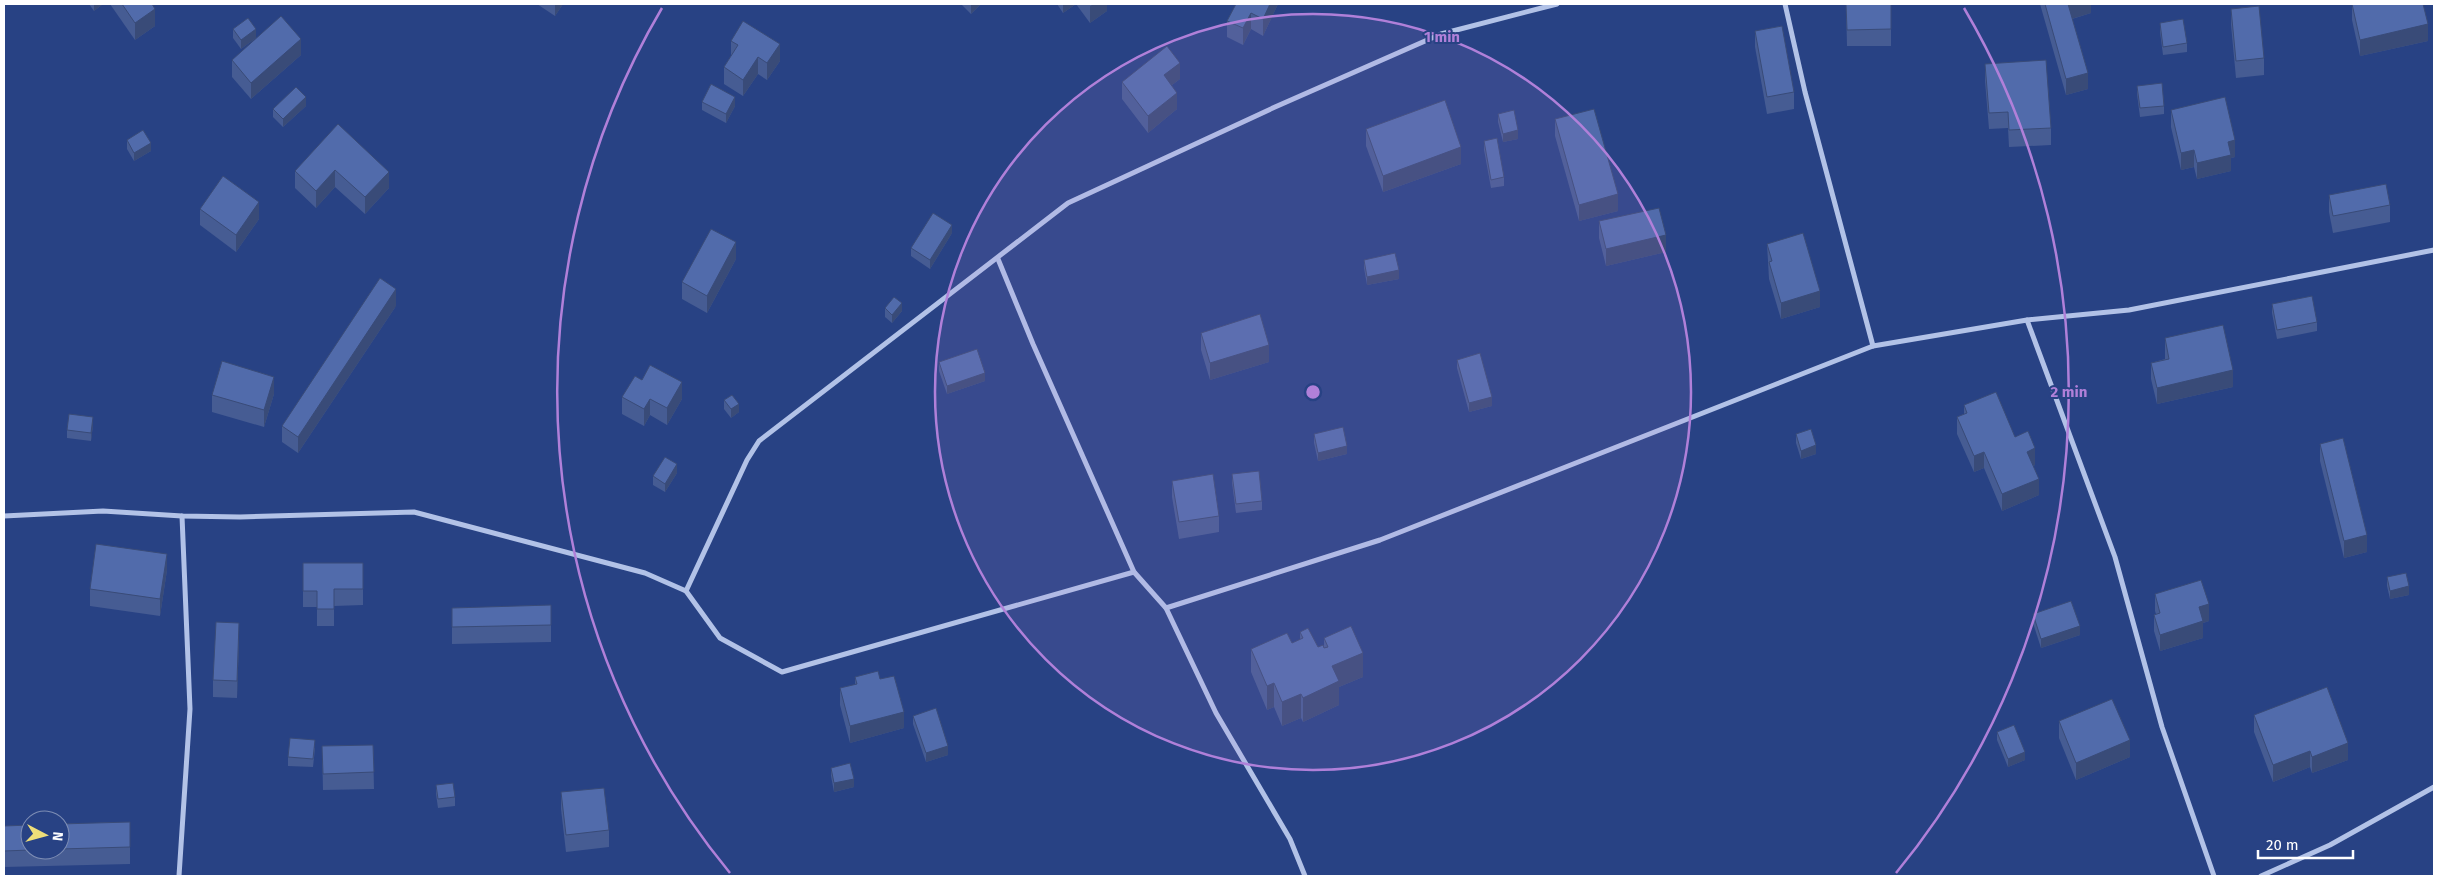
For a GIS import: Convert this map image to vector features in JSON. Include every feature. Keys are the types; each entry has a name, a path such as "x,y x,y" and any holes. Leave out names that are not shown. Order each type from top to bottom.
{"street":[{"path":"686,591 747,460 759,441 998,259 1068,203 1275,107 1441,34 1557,4"},
{"path":"1785,4 1805,92 1873,346"},
{"path":"1166,608 1380,540 1873,346 2026,320 2129,310 2434,250"},
{"path":"998,259 1033,344 1134,572 1166,608 1216,713 1290,839 1305,876"},
{"path":"2026,320 2115,557 2162,727 2214,876"},
{"path":"4,516 103,511 182,516 240,517 414,512 645,574 686,591 720,638 782,672 1134,572"},
{"path":"179,876 190,709 182,516"},
{"path":"2261,876 2330,845 2434,787"}],"building":[{"path":"122,4 152,4 155,9 135,23"},
{"path":"1236,4 1270,4 1263,19 1251,13 1243,28 1227,21"},
{"path":"1846,4 1891,4 1891,29 1847,30"},
{"path":"2045,4 2068,4 2088,73 2066,79"},
{"path":"2352,4 2423,4 2428,24 2360,40"},
{"path":"2259,6 2264,58 2236,61 2231,9"},
{"path":"281,16 301,39 251,83 232,60"},
{"path":"248,18 256,29 241,40 233,29"},
{"path":"2183,19 2187,43 2163,47 2160,23"},
{"path":"743,21 780,44 767,63 758,57 743,80 724,67 738,45 731,41"},
{"path":"1782,26 1794,92 1767,97 1755,31"},
{"path":"1167,46 1180,63 1164,75 1177,93 1148,116 1122,82"},
{"path":"2046,60 2051,128 2009,130 2008,112 1989,113 1985,64"},
{"path":"2162,83 2164,106 2140,108 2137,86"},
{"path":"711,84 735,97 726,114 702,102"},
{"path":"296,87 306,97 283,119 273,109"},
{"path":"2225,97 2235,140 2228,142 2231,155 2197,163 2194,150 2181,153 2171,110"},
{"path":"1445,100 1461,147 1383,176 1366,129"},
{"path":"1594,109 1618,194 1579,205 1555,119"},
{"path":"1514,110 1518,130 1503,134 1498,114"},
{"path":"338,124 389,172 365,197 335,170 316,191 295,171"},
{"path":"143,130 151,143 134,153 127,140"},
{"path":"1497,138 1504,177 1491,180 1484,141"},
{"path":"223,176 259,202 236,235 200,209"},
{"path":"2386,184 2390,205 2333,216 2329,195"},
{"path":"1659,208 1666,235 1606,249 1599,221"},
{"path":"933,213 952,225 930,260 911,248"},
{"path":"711,229 736,242 707,296 682,282"},
{"path":"1803,233 1820,291 1781,303 1769,262 1772,261 1767,244"},
{"path":"1395,253 1399,270 1367,277 1364,260"},
{"path":"380,278 396,289 298,437 282,426"},
{"path":"2312,296 2317,322 2277,330 2272,304"},
{"path":"894,297 902,303 892,315 885,308"},
{"path":"1260,314 1269,345 1210,363 1201,333"},
{"path":"2223,325 2233,370 2157,388 2151,363 2169,359 2165,338"},
{"path":"977,349 985,373 947,386 939,362"},
{"path":"1480,353 1492,397 1469,403 1457,360"},
{"path":"222,361 274,377 264,410 212,395"},
{"path":"650,365 682,382 667,408 650,399 644,409 622,397 635,376 642,380"},
{"path":"1996,392 2015,437 2028,431 2035,448 2027,452 2039,479 2002,494 1984,452 1974,456 1957,417 1967,413 1964,405"},
{"path":"732,395 739,404 731,409 724,400"},
{"path":"69,414 93,417 91,433 67,430"},
{"path":"1343,427 1347,446 1318,453 1314,434"},
{"path":"1811,429 1816,445 1801,451 1796,434"},
{"path":"2343,438 2367,535 2344,541 2320,444"},
{"path":"665,457 677,464 665,484 653,476"},
{"path":"1259,471 1262,501 1236,504 1232,474"},
{"path":"1213,474 1219,516 1179,522 1172,481"},
{"path":"96,544 167,554 160,599 90,589"},
{"path":"303,563 363,563 363,589 334,589 334,609 317,609 317,591 303,591"},
{"path":"2406,573 2409,586 2390,591 2387,577"},
{"path":"2201,580 2209,604 2199,607 2203,621 2160,635 2154,615 2160,613 2155,594"},
{"path":"2071,601 2080,626 2041,639 2033,614"},
{"path":"551,605 551,625 452,627 452,608"},
{"path":"216,622 239,623 237,681 213,680"},
{"path":"1351,626 1363,653 1332,666 1339,681 1303,698 1301,694 1282,702 1274,683 1267,686 1251,649 1287,633 1292,643 1303,638 1300,632 1308,628 1318,647 1323,645 1324,648 1328,647 1324,638"},
{"path":"878,671 880,679 894,676 904,712 850,726 840,688 857,684 855,677"},
{"path":"2327,687 2348,743 2312,757 2310,751 2273,765 2254,715"},
{"path":"2112,699 2130,740 2076,763 2059,721"},
{"path":"936,708 948,746 926,753 913,716"},
{"path":"2014,725 2025,752 2008,759 1997,732"},
{"path":"290,738 315,740 313,759 288,757"},
{"path":"373,745 374,772 323,774 322,746"},
{"path":"850,763 854,779 834,783 831,768"},
{"path":"453,783 455,797 438,799 436,785"},
{"path":"604,788 609,830 566,835 561,792"},
{"path":"130,822 130,847 70,849 70,824"},
{"path":"20,825 20,850 4,851 4,826"}]}
